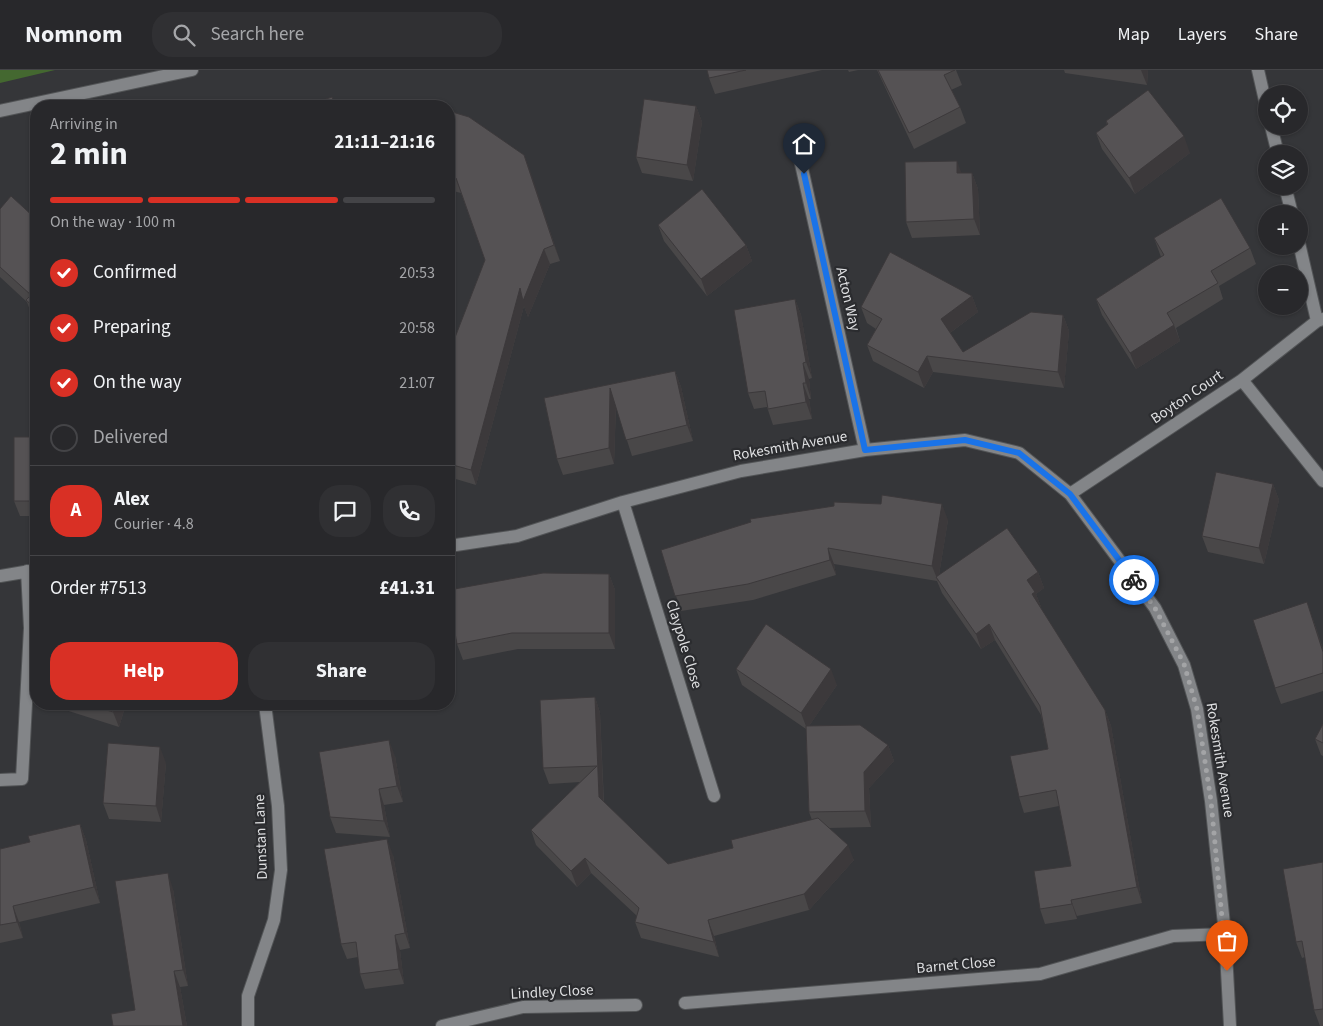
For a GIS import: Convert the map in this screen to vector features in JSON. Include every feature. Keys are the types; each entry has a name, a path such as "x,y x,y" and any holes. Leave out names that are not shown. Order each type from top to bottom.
{"street":[{"path":"52,100 192,70"},
{"path":"1258,70 1261,85"},
{"path":"0,111 30,105"},
{"name":"Acton Way","path":"799,155 865,450"},
{"name":"Boyton Court","path":"1070,494 1242,380 1320,320 1302,255"},
{"path":"1242,380 1323,481"},
{"name":"Rokesmith Avenue","path":"455,545 517,536 623,502 741,471 865,450 965,440 1019,453 1070,494 1155,608 1184,664 1197,709 1210,792 1224,934 1230,1026"},
{"name":"Claypole Close","path":"623,502 714,796"},
{"path":"0,576 30,570"},
{"path":"0,780 22,779 30,628"},
{"name":"Dunstan Lane","path":"248,1026 248,996 274,920 281,870 278,806 266,710"},
{"name":"Barnet Close","path":"685,1003 1040,974 1173,936 1224,934"},
{"name":"Lindley Close","path":"442,1026 523,1007 636,1005"}],"green space":[{"path":"0,70 55,70 0,83"}],"building":[{"path":"707,70 746,70 709,78"},
{"path":"878,70 955,70 944,75 960,107 909,133"},
{"path":"1148,90 1184,136 1129,178 1096,133 1108,124 1106,121"},
{"path":"644,99 696,106 687,165 636,157"},
{"path":"455,113 469,117 524,155 554,245 544,249 523,301 520,288 471,470 455,466 455,338 485,260 456,178"},
{"path":"957,161 957,173 972,173 974,219 906,222 905,162"},
{"path":"702,189 746,245 701,279 658,225"},
{"path":"11,196 30,213 30,294 0,267 0,209"},
{"path":"1221,198 1250,248 1211,271 1218,283 1167,313 1174,325 1130,353 1096,299 1164,255 1154,238"},
{"path":"890,252 972,296 941,319 963,352 1031,312 1063,315 1058,372 927,356 918,372 867,345 882,319 861,307"},
{"path":"795,299 806,362 803,363 806,383 803,383 806,402 768,409 765,391 748,393 734,310"},
{"path":"675,371 687,425 626,440 610,388 609,448 557,459 544,398"},
{"path":"14,437 30,437 30,501 14,501"},
{"path":"1216,472 1273,484 1259,548 1202,536"},
{"path":"882,495 942,504 932,566 828,548 830,560 748,584 675,596 661,550 751,522 750,519 834,506 834,502 881,504"},
{"path":"1007,528 1038,572 1027,580 1035,592 1032,594 1105,710 1137,887 1071,900 1072,904 1040,909 1034,871 1071,866 1056,790 1019,797 1010,756 1048,749 1040,706 989,624 976,634 936,577"},
{"path":"543,573 609,574 609,633 512,633 457,644 455,633 455,589"},
{"path":"1307,602 1323,652 1323,673 1275,688 1253,620"},
{"path":"766,624 831,669 801,713 736,669"},
{"path":"595,697 599,797 668,864 733,848 731,840 818,818 848,845 804,894 708,920 714,942 635,922 639,908 585,858 571,871 531,830 597,766 543,768 540,700"},
{"path":"1323,724 1323,743 1315,739"},
{"path":"860,725 888,745 864,772 865,811 809,812 806,726"},
{"path":"389,740 397,786 379,789 384,821 330,817 319,752"},
{"path":"108,743 160,747 156,806 103,803"},
{"path":"80,824 94,887 13,906 17,922 0,925 0,849 30,842 28,836"},
{"path":"387,839 405,933 395,935 399,969 360,974 356,942 341,944 324,849"},
{"path":"1323,862 1323,1009 1314,1010 1302,941 1296,942 1283,869"},
{"path":"168,873 183,970 174,971 183,1026 113,1026 111,1014 135,1010 115,881"}],"way so far":[{"path":"1134,580 1155,608 1184,664 1197,709 1211,801 1227,971"}],"route":[{"path":"804,174 865,450 965,440 1019,453 1070,494 1134,580"}]}
